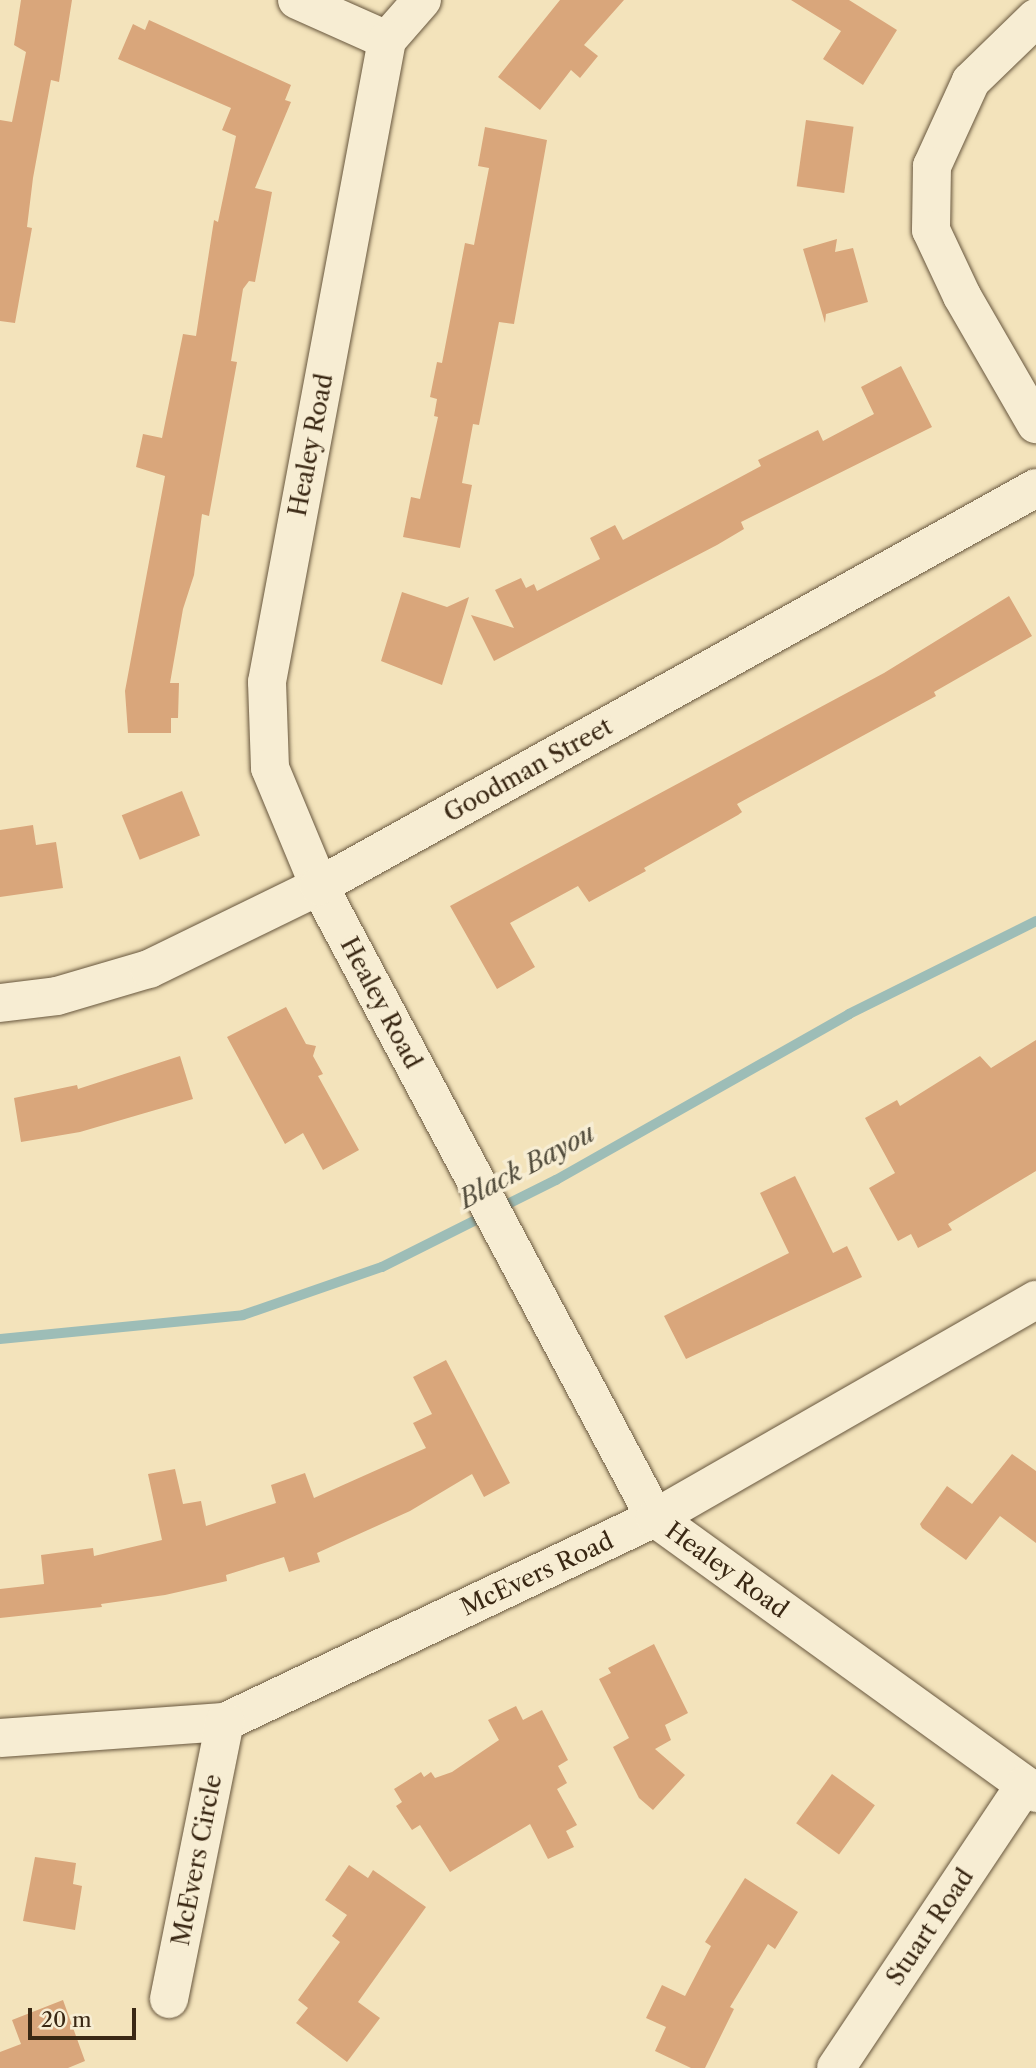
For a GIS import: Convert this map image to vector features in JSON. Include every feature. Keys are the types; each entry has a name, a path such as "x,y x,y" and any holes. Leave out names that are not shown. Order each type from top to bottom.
{"street":[{"path":"297,0 387,40 422,0"},
{"path":"1036,18 971,81 932,166 932,230 962,296 1036,424"},
{"name":"Healey Road","path":"387,40 267,682 270,768 319,886 655,1518 1030,1789"},
{"name":"Goodman Street","path":"0,1003 57,996 149,970 319,886 1036,488"},
{"name":"McEvers Road","path":"0,1738 225,1722 655,1518 1036,1300"},
{"name":"McEvers Circle","path":"169,1999 225,1722"},
{"name":"Stuart Road","path":"836,2068 1030,1789"}],"building":[{"path":"21,0 72,0 59,82 51,80 33,178 27,227 32,228 15,323 0,321 0,120 12,122 26,52 14,45"},
{"path":"560,0 624,0 584,45 598,56 580,78 571,70 540,110 498,77"},
{"path":"791,0 849,0 897,30 863,85 823,59 841,31"},
{"path":"149,20 291,85 285,100 291,102 255,188 272,192 255,282 249,281 243,289 231,361 237,362 209,516 202,514 194,575 183,609 170,683 179,683 178,718 171,718 171,733 128,733 125,691 165,476 136,467 143,434 162,438 183,334 196,336 214,220 218,222 236,136 222,130 231,108 118,59 133,24 145,30"},
{"path":"806,120 854,127 844,193 797,186"},
{"path":"485,127 547,140 514,324 499,322 479,425 473,424 462,483 472,485 460,548 403,537 411,497 420,499 438,417 434,416 437,399 430,397 437,362 442,363 465,243 474,245 489,168 478,166"},
{"path":"837,239 835,252 853,248 868,302 826,314 825,323 803,249"},
{"path":"901,366 932,427 741,522 744,529 717,545 494,661 471,615 514,628 495,590 521,578 526,588 534,584 537,591 600,559 590,538 615,525 623,540 761,466 758,460 818,430 823,441 874,414 861,387"},
{"path":"402,592 447,607 469,597 442,685 381,661"},
{"path":"1009,596 1032,636 934,692 936,696 737,804 742,812 738,815 644,868 646,871 589,902 578,886 510,923 535,967 497,989 450,906 884,673"},
{"path":"182,791 200,836 140,860 122,815"},
{"path":"33,825 36,845 56,842 63,888 0,897 0,830"},
{"path":"286,1007 306,1044 316,1046 313,1056 323,1074 318,1076 359,1150 323,1170 303,1133 285,1144 227,1037"},
{"path":"1036,1040 1036,1171 948,1224 952,1230 918,1248 911,1234 898,1241 869,1188 895,1173 865,1118 897,1100 900,1106 980,1056 991,1068"},
{"path":"180,1056 193,1099 80,1132 21,1142 14,1098 77,1085 78,1089"},
{"path":"795,1176 833,1253 847,1246 862,1277 686,1359 664,1316 789,1253 760,1193"},
{"path":"446,1360 510,1483 484,1497 472,1474 410,1511 317,1553 320,1562 289,1572 284,1557 226,1575 227,1581 165,1595 101,1604 102,1607 0,1618 0,1589 44,1584 41,1555 93,1548 94,1556 162,1540 148,1474 175,1469 183,1504 201,1501 206,1526 276,1503 271,1485 305,1473 314,1498 426,1448 413,1423 432,1414 413,1377"},
{"path":"1012,1454 1036,1471 1036,1543 1000,1516 966,1560 922,1528 920,1524 947,1486 972,1504"},
{"path":"654,1644 688,1713 665,1725 671,1740 655,1749 685,1775 653,1810 639,1798 613,1747 629,1738 599,1679 611,1673 608,1668"},
{"path":"516,1706 523,1720 542,1710 568,1760 558,1766 567,1783 557,1789 577,1825 566,1831 574,1847 548,1859 530,1824 450,1872 420,1825 412,1830 396,1806 402,1802 394,1789 421,1772 424,1777 431,1772 435,1778 452,1772 499,1740 488,1720"},
{"path":"832,1774 875,1805 839,1855 796,1823"},
{"path":"35,1857 76,1863 73,1884 82,1886 75,1930 23,1921"},
{"path":"349,1865 368,1878 373,1870 426,1907 358,2002 380,2018 347,2062 296,2023 308,2008 298,2000 340,1942 332,1936 347,1915 325,1900"},
{"path":"745,1878 798,1912 775,1949 768,1944 730,2007 734,2009 705,2068 691,2068 655,2051 666,2027 646,2018 662,1985 685,1996 711,1946 705,1942"},
{"path":"63,2000 85,2061 68,2068 0,2068 0,2052 21,2044 12,2020"}],"waterway":[{"name":"Black Bayou","path":"0,1339 243,1315 382,1267 556,1180 849,1014 1036,921"}]}
